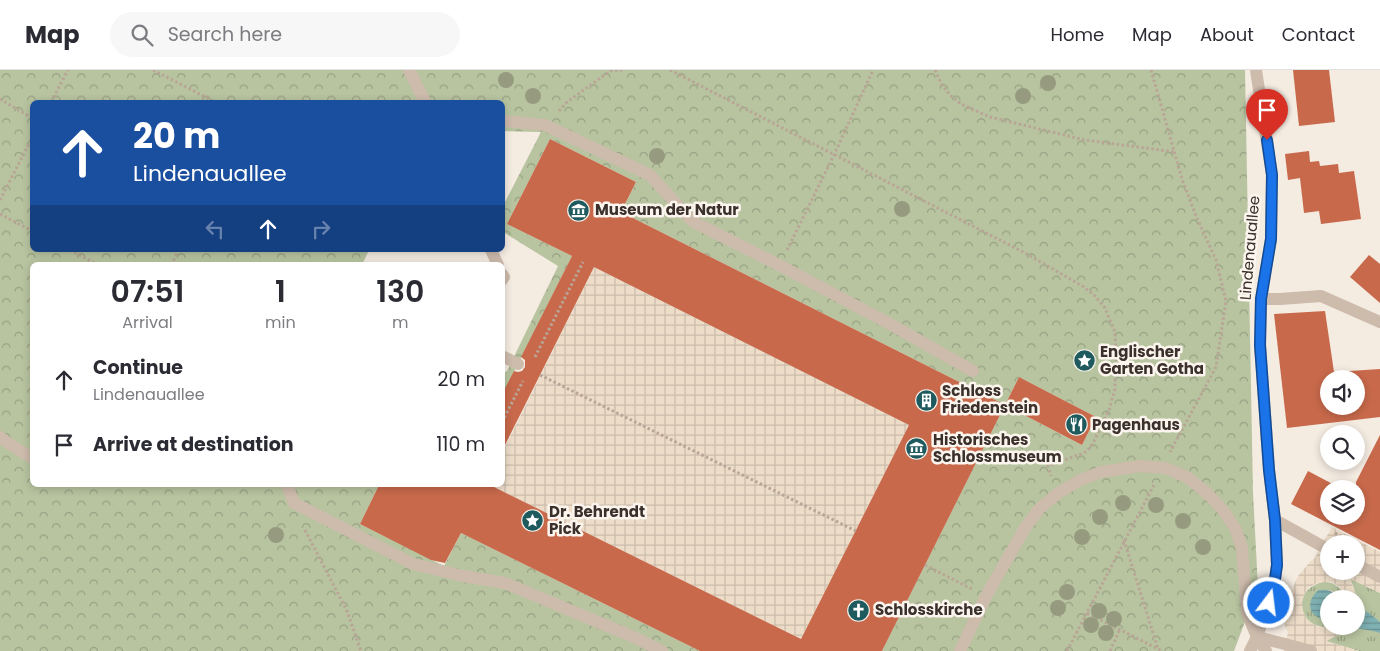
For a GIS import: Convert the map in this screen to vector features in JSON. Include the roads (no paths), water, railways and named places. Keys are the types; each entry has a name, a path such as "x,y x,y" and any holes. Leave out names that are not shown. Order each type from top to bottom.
{"street":[{"path":"409,70 424,100"},
{"name":"Lindenauallee","path":"1250,651 1257,637 1274,586 1277,565 1260,345 1261,299 1271,239 1272,175 1256,70"},
{"path":"505,121 545,125 650,175 692,221 890,324 972,371"},
{"path":"1261,299 1321,296 1380,322"},
{"path":"505,358 518,364"},
{"path":"0,437 30,457"},
{"path":"960,651 986,596 1025,528 1039,509 1057,494 1101,472 1140,466 1165,468 1187,477 1208,494 1223,510 1234,528 1242,548 1247,613 1257,637 1266,651"},
{"path":"287,487 294,504 413,564 463,576 505,583 636,638 662,651"},
{"path":"1275,520 1320,545"},
{"path":"1365,569 1380,577"},
{"path":"1257,637 1311,651"}],"water":[{"path":"1320,590 1320,617 1316,616 1311,609 1311,599"},
{"path":"1365,611 1380,622 1380,633 1365,629"}],"place":[{"name":"Museum der Natur","path":"579,210"},
{"name":"Englischer Garten Gotha","path":"1084,361"},
{"name":"Schloss Friedenstein","path":"926,400"},
{"name":"Pagenhaus","path":"1076,425"},
{"name":"Historisches Schlossmuseum","path":"917,449"},
{"name":"Dr. Behrendt Pick","path":"533,521"},
{"name":"Schlosskirche","path":"859,610"}]}
